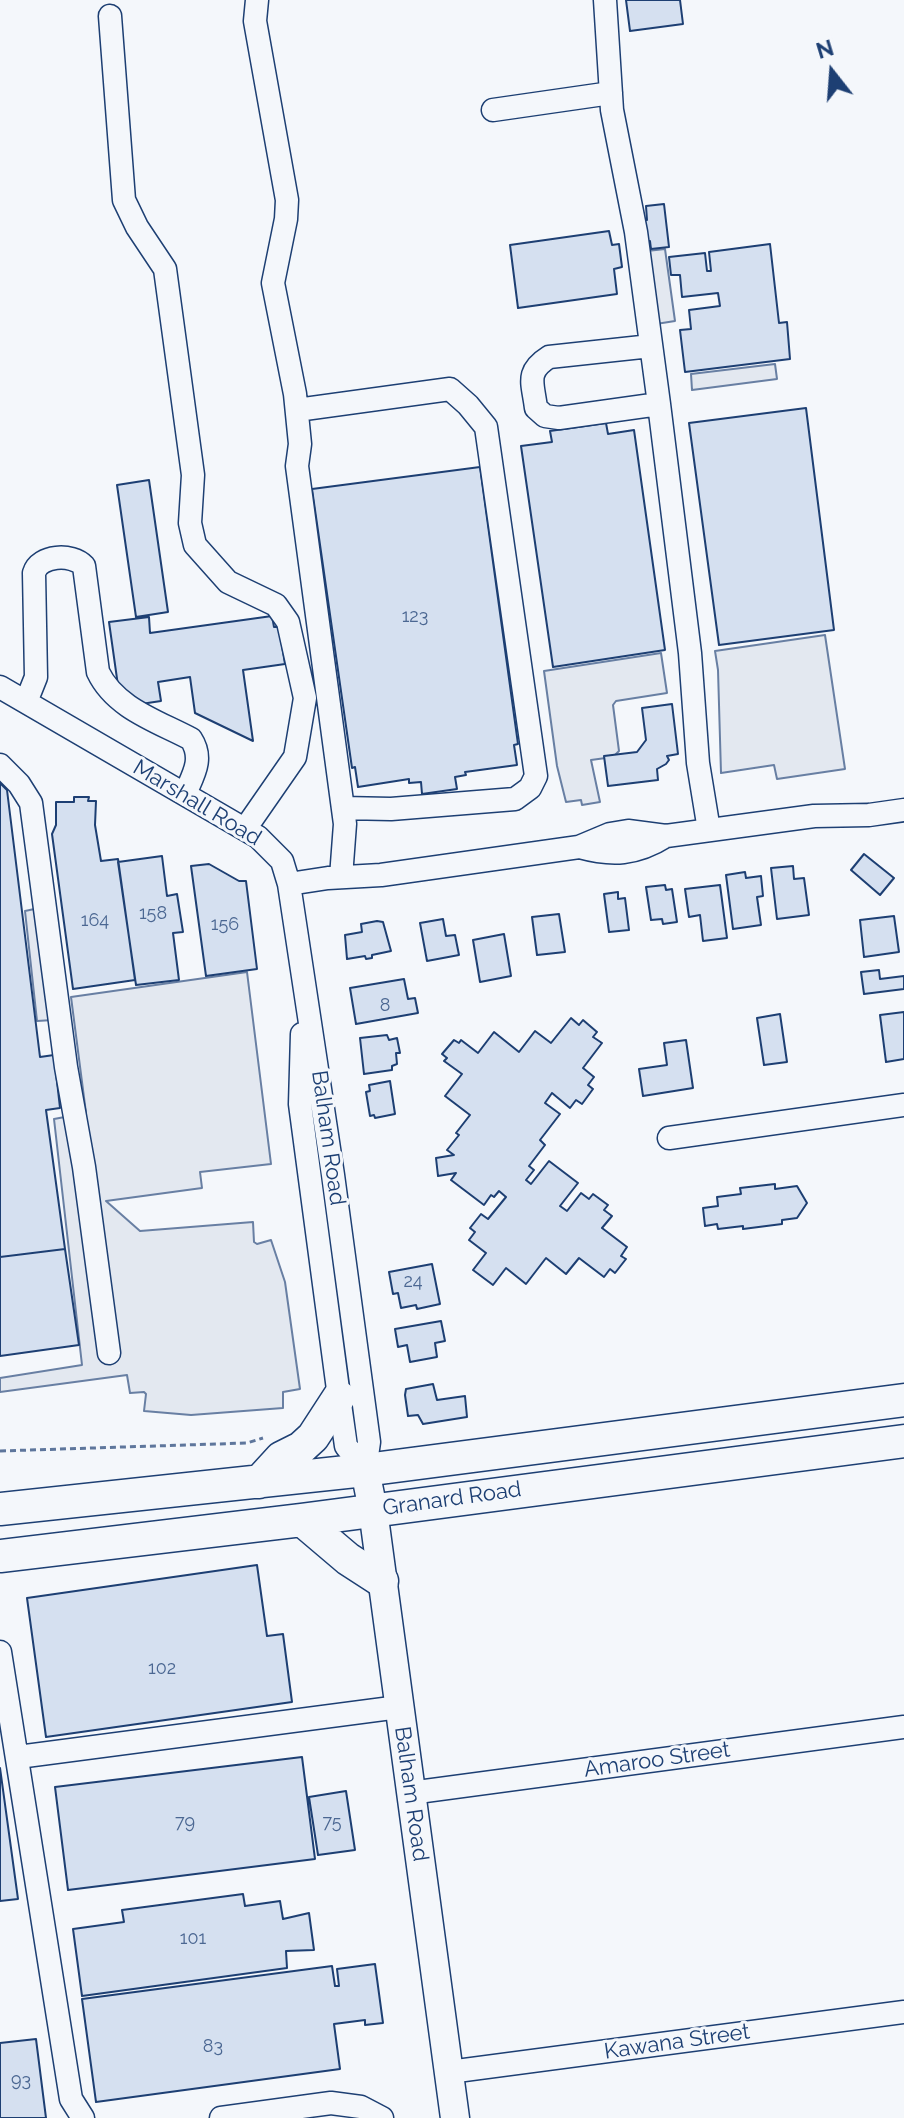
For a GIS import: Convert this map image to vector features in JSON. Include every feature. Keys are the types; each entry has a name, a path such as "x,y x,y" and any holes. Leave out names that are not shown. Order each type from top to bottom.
{"highway":[{"path":"259,1482 281,1458 301,1448 313,1437 339,1397"},
{"name":"Granard Road","path":"0,1509 365,1470 904,1400"},
{"name":"Granard Road","path":"0,1556 904,1441"},
{"path":"302,1520 348,1559 382,1581"}],"main road":[{"name":"Balham Road","path":"365,1470 373,1510 455,2118"}],"street":[{"path":"257,0 255,21 287,200 273,283 297,410 300,444 297,466 345,824 341,877"},
{"path":"605,0 611,93 636,232 659,404 690,653 698,763 709,830"},
{"path":"110,16 124,200 137,227 165,269 193,475 190,523 195,545 228,582 276,605 288,622 305,698 295,757 245,829"},
{"path":"493,110 611,93"},
{"path":"651,346 549,357 536,365 532,378 536,408 545,416 559,418 659,404"},
{"path":"297,410 450,389 486,427 536,776 530,788 515,799 391,809 343,808"},
{"path":"26,702 36,677 36,565 42,561 68,558 80,561 84,566 98,672 104,686 123,703 191,739 199,756 185,794"},
{"name":"Marshall Road","path":"1,688 245,829 276,853 282,861 289,884"},
{"path":"0,765 19,784 31,803 66,1067 84,1167 109,1353"},
{"path":"289,884 381,875 579,847 613,855 634,852 666,836 814,816 869,815 904,810"},
{"name":"Balham Road","path":"289,884 369,1442 365,1470"},
{"name":"Balham Road","path":"305,997 300,1104 346,1446 365,1470"},
{"path":"669,1138 904,1105"},
{"path":"0,1652 71,2099 83,2118"},
{"path":"18,1757 399,1707"},
{"name":"Amaroo Street","path":"410,1793 904,1727"},
{"name":"Kawana Street","path":"449,2072 904,2012"},
{"path":"221,2118 331,2103 361,2107 382,2118"}],"path":[{"path":"0,1451 247,1443 271,1436"}],"shaded area":[{"path":"665,249 675,321 656,324 647,251"},
{"path":"775,364 777,379 692,390 691,374"},
{"path":"825,635 845,769 777,779 774,765 721,773 715,651"},
{"path":"661,653 667,693 616,701 613,705 619,751 613,757 591,760 600,802 582,805 581,800 566,802 557,766 544,671"},
{"path":"39,908 53,1020 37,1021 25,911"},
{"path":"247,972 271,1164 200,1172 202,1188 106,1201 140,1231 253,1222 254,1242 271,1240 285,1282 300,1389 283,1392 283,1408 191,1415 144,1411 146,1394 130,1393 127,1375 0,1392 0,1378 82,1365 54,1119 86,1113 71,997"}],"building":[{"path":"626,0 680,0 683,24 630,31"},
{"path":"664,204 669,247 651,249 650,241 645,241 642,220 647,220 646,206"},
{"path":"609,231 612,245 619,244 622,267 614,269 617,294 518,308 510,245"},
{"path":"770,244 779,323 787,322 790,359 685,372 680,330 691,329 689,310 720,306 718,293 682,297 680,275 671,275 669,257 705,253 707,271 711,271 709,252"},
{"path":"806,408 834,630 719,645 689,423"},
{"path":"606,423 608,434 634,430 665,650 553,667 521,446 552,442 550,431"},
{"path":"480,467 518,744 514,745 517,765 465,772 466,775 455,777 457,789 422,794 421,782 409,783 409,779 358,787 355,767 352,768 312,489"},
{"path":"149,480 168,612 136,617 117,485"},
{"path":"272,616 274,627 279,627 285,664 243,670 253,741 195,713 190,677 158,682 161,701 121,707 109,622 149,617 150,633"},
{"path":"672,704 678,754 667,756 669,760 666,764 657,769 658,780 608,786 604,756 637,752 646,740 642,708"},
{"path":"0,783 7,790 40,1057 54,1055 60,1108 46,1110 65,1249 0,1257"},
{"path":"74,797 89,797 88,801 96,801 95,825 101,861 118,859 135,980 73,989 52,834 56,825 56,802 74,802"},
{"path":"864,854 894,878 880,895 851,870"},
{"path":"162,856 167,896 177,894 183,932 173,933 179,980 136,985 118,862"},
{"path":"209,864 239,881 246,881 257,969 206,976 191,866"},
{"path":"793,866 794,879 804,878 809,915 777,919 771,868"},
{"path":"745,872 746,878 761,876 763,896 757,897 761,925 733,929 726,875"},
{"path":"665,885 666,890 672,889 677,922 663,924 662,919 651,920 646,887"},
{"path":"720,885 727,938 703,941 700,915 689,917 685,889"},
{"path":"618,892 618,899 625,898 629,930 609,932 604,894"},
{"path":"559,914 565,952 537,955 532,917"},
{"path":"894,916 899,952 864,957 860,920"},
{"path":"443,919 446,936 455,935 459,955 427,961 420,923"},
{"path":"383,922 391,951 372,955 372,958 347,959 345,935 362,932 361,924"},
{"path":"504,934 511,976 480,982 473,940"},
{"path":"879,970 880,979 904,976 904,989 864,994 861,972"},
{"path":"404,979 408,999 415,998 418,1013 356,1024 350,988"},
{"path":"904,1012 904,1059 886,1062 880,1015"},
{"path":"780,1014 787,1062 764,1065 757,1018"},
{"path":"571,1018 579,1025 583,1020 597,1032 593,1037 602,1043 583,1068 594,1077 588,1085 593,1089 582,1104 576,1100 570,1108 552,1093 545,1103 560,1114 540,1140 545,1145 529,1166 534,1170 526,1180 531,1184 549,1161 578,1183 560,1206 567,1211 581,1193 589,1199 593,1194 608,1205 604,1210 612,1216 602,1228 627,1247 621,1256 626,1259 615,1273 610,1269 604,1277 579,1258 566,1274 546,1258 526,1284 506,1268 493,1285 473,1270 486,1253 469,1240 475,1232 470,1228 481,1214 488,1219 506,1197 499,1191 494,1197 491,1195 484,1205 451,1180 456,1173 438,1176 436,1158 454,1155 447,1150 470,1115 445,1096 462,1074 444,1061 447,1058 442,1054 454,1040 459,1043 461,1040 478,1053 494,1032 519,1052 535,1031 551,1043"},
{"path":"387,1035 389,1040 397,1038 400,1053 396,1053 397,1064 392,1066 392,1070 364,1074 360,1038"},
{"path":"686,1040 693,1088 643,1096 639,1069 667,1065 664,1043"},
{"path":"390,1081 395,1114 370,1116 366,1092 370,1091 369,1085"},
{"path":"775,1184 775,1189 797,1186 807,1203 797,1218 782,1220 782,1224 743,1229 743,1226 718,1229 717,1224 705,1226 703,1208 718,1206 717,1197 741,1194 740,1188"},
{"path":"65,1249 79,1345 0,1356 0,1257"},
{"path":"432,1264 440,1304 417,1309 416,1305 401,1308 398,1293 393,1294 389,1272"},
{"path":"441,1321 445,1341 435,1343 437,1357 410,1362 407,1345 398,1347 395,1329"},
{"path":"433,1384 437,1400 465,1396 467,1417 423,1424 418,1415 408,1416 406,1389"},
{"path":"257,1565 267,1636 283,1634 292,1702 46,1737 27,1598"},
{"path":"302,1757 315,1859 68,1890 55,1787"},
{"path":"0,1768 18,1899 0,1901"},
{"path":"346,1791 355,1850 318,1855 309,1797"},
{"path":"243,1894 245,1906 280,1901 283,1919 309,1913 314,1950 286,1951 287,1968 82,1996 73,1929 124,1922 122,1910"},
{"path":"375,1964 383,2023 365,2025 365,2020 334,2024 340,2069 96,2102 82,1999 332,1966 335,1986 339,1986 337,1969"},
{"path":"36,2039 46,2118 0,2118 0,2043"}]}
